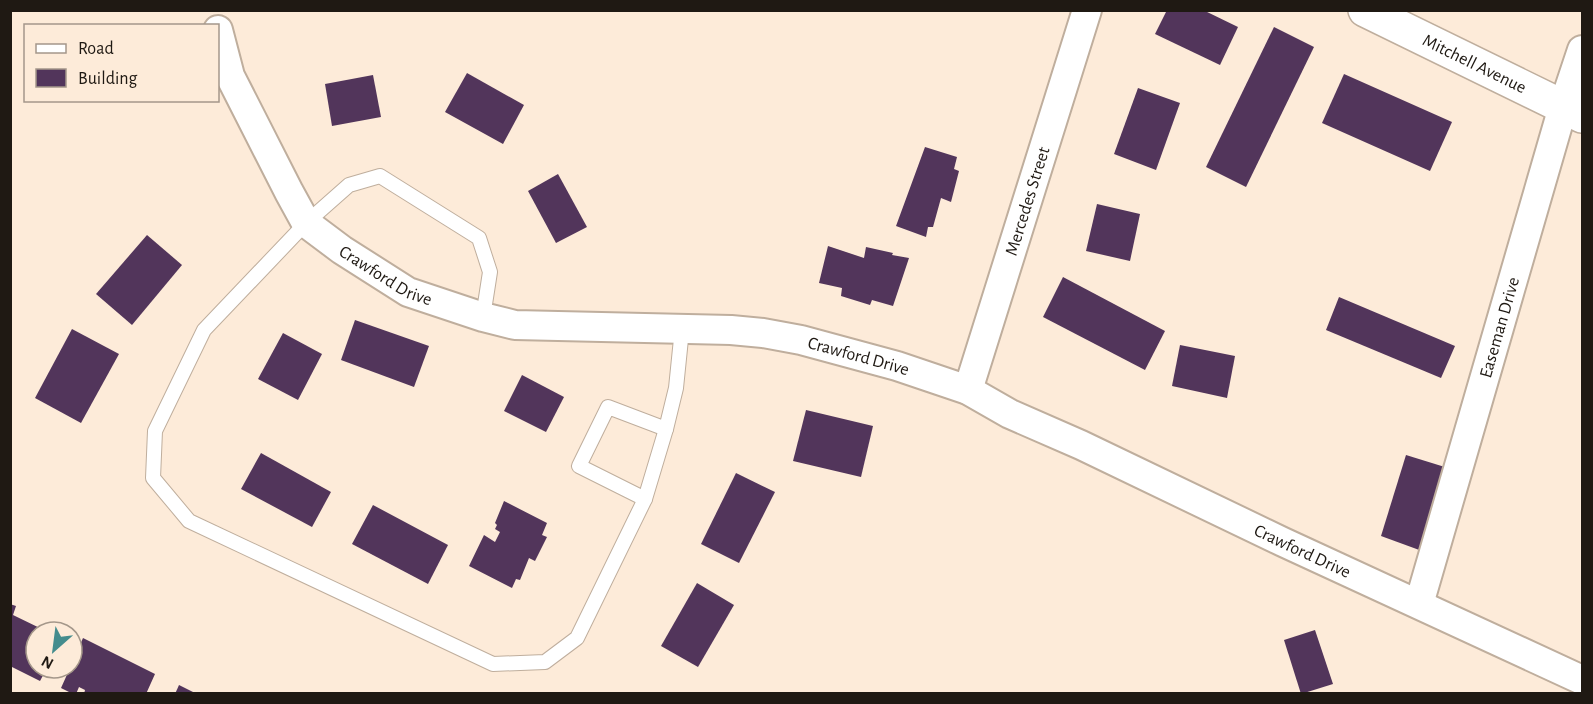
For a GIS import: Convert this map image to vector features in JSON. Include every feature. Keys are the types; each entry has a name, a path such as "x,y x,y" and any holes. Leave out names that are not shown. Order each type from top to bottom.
{"street":[{"name":"Mercedes Street","path":"968,390 1087,10"},
{"name":"Mitchell Avenue","path":"1365,10 1573,111"},
{"name":"Crawford Drive","path":"219,34 230,76 306,222 342,250 408,292 483,317 515,324 544,327 731,330 763,333 801,340 897,366 968,390 1010,414 1081,445 1582,680"},
{"name":"Easeman Drive","path":"1419,604 1573,111 1582,50"}],"lane":[{"path":"483,317 490,272 479,237 380,176 349,185 306,222 204,330 155,431 153,478 189,521 493,664 545,662 577,638 645,499 676,388 682,330"},
{"path":"645,499 579,466 608,407 666,429"}],"building":[{"path":"1167,10 1203,10 1238,27 1220,65 1155,34"},
{"path":"1274,27 1314,47 1246,187 1206,167"},
{"path":"467,73 524,105 503,144 445,112"},
{"path":"1344,74 1452,122 1430,171 1322,123"},
{"path":"373,75 381,117 332,126 325,84"},
{"path":"1138,88 1180,103 1156,170 1114,154"},
{"path":"925,147 957,157 954,169 959,171 951,202 941,198 933,227 928,227 926,237 896,226"},
{"path":"558,174 587,227 556,243 528,191"},
{"path":"1097,204 1140,214 1130,261 1086,251"},
{"path":"147,235 182,265 132,325 96,294"},
{"path":"828,246 864,258 866,247 909,258 893,306 872,300 870,305 841,296 842,288 819,283"},
{"path":"1063,277 1165,331 1145,370 1043,317"},
{"path":"1339,297 1455,346 1441,378 1326,330"},
{"path":"355,320 429,346 414,387 341,360"},
{"path":"72,329 119,354 81,423 35,398"},
{"path":"283,333 322,354 298,400 258,379"},
{"path":"1180,345 1235,356 1227,398 1172,386"},
{"path":"522,375 564,397 546,432 504,411"},
{"path":"806,410 873,426 861,477 793,461"},
{"path":"261,453 331,492 312,527 241,489"},
{"path":"1406,455 1448,468 1422,551 1381,536"},
{"path":"736,473 775,492 739,563 701,544"},
{"path":"504,501 547,523 542,535 547,537 535,561 529,558 520,580 516,579 512,588 469,566 484,535 495,542 500,532 495,529 497,525 495,523"},
{"path":"373,505 448,545 428,584 352,544"},
{"path":"697,583 734,605 698,667 661,646"},
{"path":"10,604 16,606 13,615 24,620 24,673 10,666"},
{"path":"1315,630 1333,684 1301,694 1284,640"},
{"path":"84,638 155,674 146,694 84,694 85,690 79,687 76,694 73,694 61,688 65,680 84,680"},
{"path":"179,685 197,694 175,694"}]}
